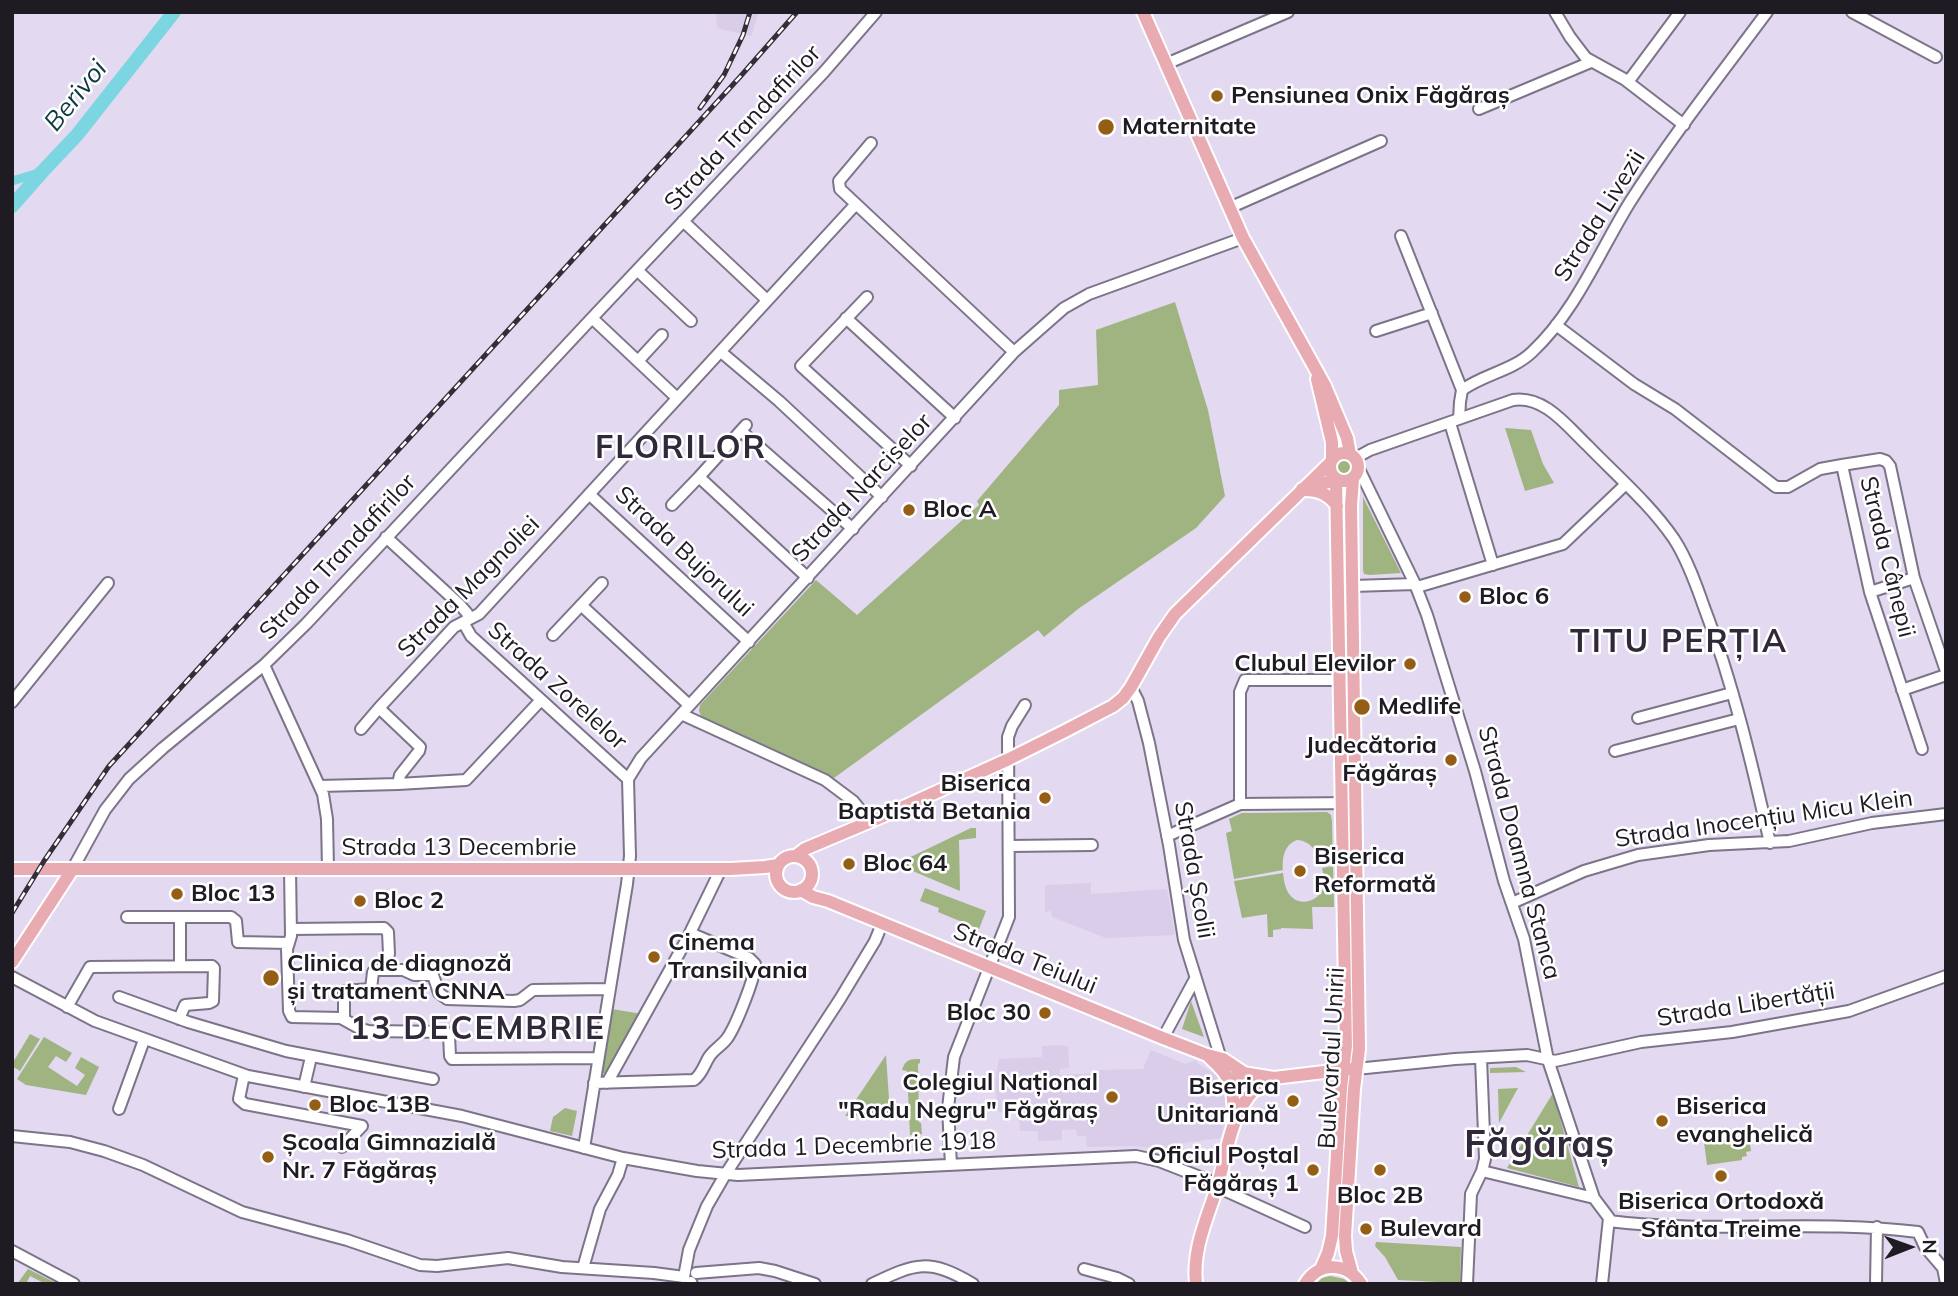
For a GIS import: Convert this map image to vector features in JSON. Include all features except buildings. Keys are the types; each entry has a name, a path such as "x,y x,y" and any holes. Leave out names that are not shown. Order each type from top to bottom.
{"main road":[{"name":"Strada Doamna Stanca","path":"1143,12 1242,238 1325,386 1345,432 1354,465"},
{"name":"Strada Doamna Stanca","path":"1315,369 1332,442 1331,460"},
{"path":"778,882 776,870 786,858 802,859 826,841 1009,759 1113,706 1130,688 1175,614 1331,460 1340,453 1354,465 1345,482 1336,480 1302,489"},
{"path":"1331,460 1330,472 1336,480"},
{"name":"Bulevardul Unirii","path":"1321,1269 1332,1236 1350,1069 1359,1049 1352,506 1354,465"},
{"name":"Bulevardul Unirii","path":"1336,480 1346,1036 1350,1069 1351,1128 1345,1236 1346,1251 1357,1278"},
{"path":"1302,489 1322,493 1337,506"},
{"path":"753,868 792,892 801,890 811,880 812,870 802,859"},
{"name":"Strada 13 Decembrie","path":"12,869 721,869 778,865"},
{"path":"12,962 72,870"},
{"name":"Strada Teiului","path":"811,880 815,890 828,901"},
{"name":"Strada Teiului","path":"801,890 1207,1055"},
{"path":"1207,1055 1223,1070 1232,1088 1242,1096 1274,1078"},
{"path":"1207,1055 1247,1073 1274,1078 1350,1069"},
{"path":"1234,1123 1232,1088 1236,1075 1247,1073"},
{"path":"1195,1282 1199,1238 1234,1123 1255,1083 1247,1073"},
{"name":"Bulevardul Unirii","path":"1305,1284 1314,1273 1334,1266 1357,1278"}],"street":[{"name":"Strada Trandafirilor","path":"72,870 105,810 129,779 264,665 306,624 824,72 876,12"},
{"path":"1166,64 1288,12"},
{"path":"1555,12 1578,50 1591,62 1628,82 1684,125"},
{"path":"1628,82 1680,12"},
{"name":"Strada Livezii","path":"1462,390 1521,361 1556,325 1581,288 1632,200 1767,12"},
{"path":"1852,12 1936,57"},
{"path":"1479,109 1591,62"},
{"path":"1229,208 1381,141"},
{"path":"871,143 839,181 840,189 1014,352"},
{"name":"Strada Magnoliei","path":"361,729 454,627 478,614 856,204"},
{"path":"684,221 766,300"},
{"path":"1401,236 1462,390 1455,421 1493,565"},
{"name":"Strada Narciselor","path":"628,779 641,758 689,705 1014,352 1057,313 1089,294 1242,238"},
{"path":"638,270 691,321"},
{"path":"867,297 801,366 911,466"},
{"path":"1377,331 1432,313"},
{"path":"592,318 677,398"},
{"path":"846,318 955,418"},
{"path":"1556,325 1634,384 1675,409 1776,487 1788,488 1820,469 1842,465"},
{"path":"638,361 662,335"},
{"path":"721,352 779,401 883,497"},
{"path":"1354,465 1366,452 1513,400 1535,402 1560,419 1626,484 1669,532 1681,551 1709,619 1732,693 1770,843"},
{"path":"672,505 743,428 853,529"},
{"name":"Strada Cânepii","path":"1922,750 1870,592 1842,465 1872,459 1888,463 1914,578 1946,673"},
{"name":"Strada Doamna Stanca","path":"1354,465 1416,586 1446,674 1528,955 1548,1060 1594,1198 1605,1211 1609,1221"},
{"path":"699,477 808,578"},
{"path":"1353,586 1416,586 1563,544 1626,484"},
{"name":"Strada Bujorului","path":"589,494 749,642"},
{"name":"Strada Zorelelor","path":"386,537 467,613 469,635 628,779"},
{"path":"1870,592 1914,578"},
{"path":"12,702 108,583"},
{"path":"553,635 602,583"},
{"path":"581,605 689,705"},
{"path":"264,665 326,804 328,869"},
{"path":"1902,690 1946,673"},
{"path":"1240,804 1240,692 1245,680 1340,680"},
{"name":"Strada Școlii","path":"1130,688 1138,701 1146,728 1183,935 1221,1059"},
{"path":"1638,718 1732,693"},
{"path":"320,786 462,781 470,778 541,700"},
{"path":"951,1165 948,1108 954,1057 1009,917 1009,732 1025,705"},
{"path":"379,708 420,747 400,775 398,784"},
{"path":"681,715 825,780 853,801 870,822"},
{"path":"1615,751 1739,719"},
{"path":"1341,748 1355,748"},
{"path":"584,1148 629,869 628,779"},
{"path":"1168,841 1240,804 1356,803"},
{"name":"Strada Inocențiu Micu Klein","path":"1512,904 1575,874 1638,855 1709,845 1770,843 1808,838 1889,820 1946,814"},
{"path":"1010,846 1093,845"},
{"path":"290,869 291,929 287,949 290,1015 296,1018 344,1019 366,1031 446,1032 449,1035 451,1059 598,1058"},
{"path":"607,1083 690,933 721,869"},
{"path":"127,917 231,917 236,920 238,942 289,943"},
{"path":"180,917 180,966"},
{"path":"690,1276 693,1243 701,1219 725,1175 840,999 875,941 882,924"},
{"path":"291,929 384,928 388,932 389,954"},
{"path":"594,1083 694,1080 701,1074 710,1055 732,1031 755,971 755,964 750,958 690,933"},
{"path":"67,1007 90,967 212,966 214,999 209,1003 185,1004 179,1019"},
{"path":"344,1019 344,991 371,989 373,972 377,970 403,970 414,975 433,975 439,993 449,1000 514,1001 520,1000 533,990 609,989"},
{"name":"Strada Libertății","path":"1350,1069 1527,1055 1559,1060 1642,1042 1732,1032 1849,1011 1946,976"},
{"name":"Strada 1 Decembrie 1918","path":"12,977 95,1021 244,1075 462,1116 623,1157 725,1175 1136,1156 1159,1161 1217,1185 1305,1227"},
{"path":"1163,1038 1195,979"},
{"path":"119,997 255,1042 311,1056 433,1079"},
{"path":"119,1109 144,1040"},
{"path":"304,1087 311,1056"},
{"path":"1467,1284 1471,1194 1482,1171 1485,1152 1481,1058"},
{"path":"244,1075 239,1099 245,1104 362,1126 342,1147"},
{"path":"12,1136 71,1142 115,1154 143,1164 242,1212 347,1240 420,1265 437,1266 508,1258 562,1267 690,1276 759,1268 815,1284"},
{"path":"583,1268 600,1209 618,1175 623,1157"},
{"path":"1482,1171 1594,1198"},
{"path":"1602,1284 1609,1221 1672,1227 1877,1227 1920,1236 1943,1268 1946,1283"},
{"path":"1876,1284 1877,1227"},
{"path":"1455,1237 1468,1238"},
{"path":"12,1251 67,1282"},
{"path":"872,1284 901,1269 923,1266 944,1269 973,1284"},
{"path":"1084,1269 1129,1284"}],"shaded area":[{"path":"716,12 759,12 751,36 717,28"},
{"path":"1091,883 1091,894 1167,889 1175,935 1106,938 1052,917 1051,911 1045,912 1045,885"},
{"name":"Colegiul Național \"Radu Negru\" Făgăraș","path":"1042,1046 1068,1047 1069,1068 1060,1069 1060,1075 1098,1073 1099,1070 1143,1069 1151,1050 1185,1064 1196,1060 1198,1064 1220,1077 1205,1084 1207,1090 1221,1085 1226,1095 1227,1108 1221,1138 1175,1144 1164,1151 1133,1146 1087,1147 1086,1136 1077,1136 1076,1129 1062,1130 1062,1140 1038,1141 1038,1131 1020,1131 1019,1112 998,1112 995,1082 999,1059 1042,1057"}],"green space":[{"path":"1175,302 1208,410 1225,496 1196,528 1078,609 1044,637 1038,630 834,778 701,716 700,705 816,580 857,615 979,505 977,501 1059,405 1059,390 1098,385 1096,330"},
{"path":"1505,428 1531,430 1543,464 1554,483 1525,491"},
{"path":"1340,458 1346,458 1351,466 1349,472 1340,474 1335,469 1335,463"},
{"path":"1363,497 1401,573 1364,574"},
{"path":"1342,508 1347,508 1349,744 1346,744"},
{"path":"1349,809 1352,985 1349,975 1346,810"},
{"path":"1327,812 1332,821 1333,863 1322,866 1310,845 1297,840 1289,845 1285,852 1283,870 1234,879 1226,833 1232,831 1229,819 1242,813"},
{"path":"976,828 976,838 959,840 960,891 896,864"},
{"path":"1333,866 1334,907 1312,907 1313,929 1281,928 1273,930 1273,937 1268,937 1267,914 1242,918 1234,881 1283,873 1290,895 1304,902 1315,899 1322,891 1322,868"},
{"path":"925,888 986,911 979,929 938,912 939,908 920,901"},
{"path":"1191,1001 1204,1037 1182,1029"},
{"path":"612,1009 642,1014 605,1075 602,1071"},
{"path":"30,1034 40,1039 20,1071 12,1064"},
{"path":"44,1037 72,1053 66,1062 56,1056 48,1067 77,1086 85,1075 75,1068 81,1057 99,1067 86,1095 26,1085 17,1079"},
{"path":"886,1055 890,1114 845,1116"},
{"path":"920,1059 919,1122 922,1134 910,1135 907,1071 902,1070 908,1061"},
{"path":"1516,1067 1526,1072 1490,1073 1490,1068"},
{"path":"1518,1088 1499,1123 1498,1089"},
{"path":"1553,1093 1579,1187 1507,1168"},
{"path":"565,1108 577,1111 572,1136 550,1131 553,1117"},
{"path":"1749,1137 1751,1151 1746,1152 1747,1156 1742,1157 1742,1160 1707,1165 1704,1142"},
{"path":"1376,1242 1461,1247 1460,1283 1398,1280 1385,1257 1375,1246"},
{"path":"28,1269 58,1284 42,1284 30,1276 26,1284 17,1284"},
{"path":"1330,1276 1344,1279 1350,1284 1316,1284 1322,1278"}],"waterway":[{"name":"Berivoi","path":"12,206 77,135 174,12"},
{"path":"12,181 42,172"}],"railway":[{"path":"700,108 724,75 743,35 750,12"},
{"path":"12,913 109,766 797,12"}],"place":[{"name":"Pensiunea Onix Făgăraș","path":"1217,96"},
{"name":"Maternitate","path":"1106,127"},
{"name":"Bloc A","path":"909,510"},
{"name":"Bloc 6","path":"1465,597"},
{"name":"Clubul Elevilor","path":"1410,664"},
{"name":"Medlife","path":"1362,707"},
{"name":"Judecătoria Făgăraș","path":"1451,760"},
{"name":"Biserica Baptistă Betania","path":"1045,798"},
{"name":"Bloc 64","path":"849,864"},
{"name":"Biserica Reformată","path":"1300,871"},
{"name":"Bloc 13","path":"177,894"},
{"name":"Bloc 2","path":"360,901"},
{"name":"Cinema Transilvania","path":"654,957"},
{"name":"Clinica de diagnoză și tratament CNNA","path":"271,978"},
{"name":"Bloc 30","path":"1045,1013"},
{"name":"Colegiul Național \"Radu Negru\" Făgăraș","path":"1112,1097"},
{"name":"Biserica Unitariană","path":"1293,1101"},
{"name":"Bloc 13B","path":"315,1105"},
{"name":"Biserica evanghelică","path":"1662,1121"},
{"name":"Școala Gimnazială Nr. 7 Făgăraș","path":"268,1157"},
{"name":"Oficiul Poștal Făgăraș 1","path":"1313,1170"},
{"name":"Bloc 2B","path":"1380,1170"},
{"name":"Biserica Ortodoxă Sfânta Treime","path":"1721,1176"},
{"name":"Bulevard","path":"1366,1229"}],"district":[{"name":"FLORILOR","path":"681,448"},
{"name":"TITU PERȚIA","path":"1679,642"},
{"name":"13 DECEMBRIE","path":"478,1029"},
{"name":"Făgăraș","path":"1539,1146"}]}
